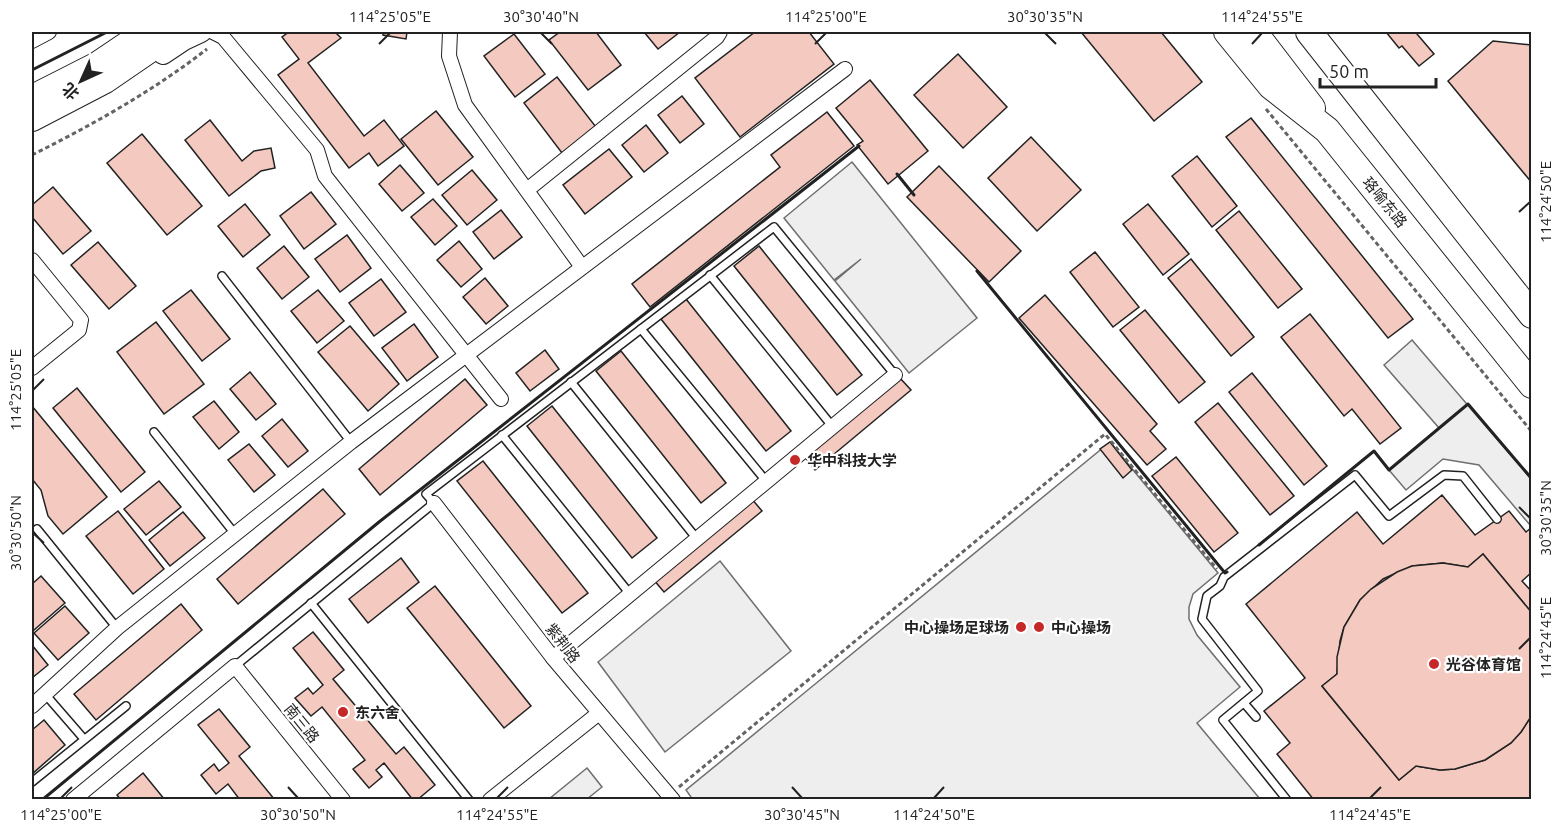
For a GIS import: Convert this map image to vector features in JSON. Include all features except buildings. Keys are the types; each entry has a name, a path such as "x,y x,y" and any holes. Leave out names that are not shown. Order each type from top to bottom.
{"highway":[{"path":"32,106 100,72 157,32"},
{"path":"32,118 105,81 175,32"},
{"name":"珞喻东路","path":"1227,32 1271,86 1328,130 1532,385"},
{"path":"1289,32 1309,54 1365,102"},
{"path":"1309,32 1532,315"},
{"path":"1260,39 1328,130"}],"main road":[{"path":"32,95 95,63 141,32"},
{"path":"32,131 112,90 184,40 201,32"}],"street":[{"path":"32,41 49,32"},
{"path":"450,32 449,56 465,105 582,267"},
{"path":"527,190 673,74 720,32"},
{"path":"218,34 317,150 325,176 501,399"},
{"path":"32,706 117,628 351,442 844,69"},
{"path":"32,260 81,320 79,330 32,368"},
{"path":"553,658 895,375"},
{"name":"紫荆路","path":"434,503 553,658 671,797"},
{"path":"72,800 235,666"},
{"name":"南三路","path":"235,666 343,800"},
{"path":"490,800 599,713"}],"lane":[{"path":"235,666 434,503 426,494 774,227 895,375"},
{"path":"710,275 832,426"},
{"path":"222,276 351,442"},
{"path":"641,329 766,481"},
{"path":"571,382 697,539"},
{"path":"154,432 235,534"},
{"path":"502,435 630,594"},
{"path":"1287,800 1223,720 1258,691 1202,619 1207,596 1220,586 1224,577 1355,475 1389,516 1444,475 1462,476 1497,519"},
{"path":"37,529 117,628"},
{"path":"311,603 469,800"},
{"path":"45,694 84,739"},
{"path":"1244,703 1256,717"},
{"path":"32,782 126,706"}],"path":[{"path":"32,155 131,101 197,57 218,34"},
{"path":"1261,104 1532,432"},
{"path":"671,797 1105,434 1224,577"}],"shaded area":[{"path":"852,162 977,318 909,373 835,281 861,259 834,280 784,218"},
{"path":"1412,340 1531,479 1530,525 1479,465 1443,459 1406,490 1389,470 1439,428 1384,365"},
{"name":"中心操场","path":"1110,442 1218,573 1193,594 1189,607 1189,619 1197,635 1240,687 1197,723 1260,799 693,800 686,790"},
{"path":"720,561 791,651 665,752 598,662"},
{"path":"587,768 602,787 587,799 549,799"}],"wall":[{"path":"32,70 107,32"},
{"path":"42,800 379,522 859,146"},
{"path":"897,174 914,195"},
{"path":"977,271 1225,573 1227,572"},
{"path":"1259,545 1374,451 1389,470 1468,404 1532,479"}],"place":[{"name":"华中科技大学","path":"795,460"},
{"name":"中心操场足球场","path":"1021,627"},
{"name":"中心操场","path":"1039,627"},
{"name":"光谷体育馆","path":"1434,664"},
{"name":"东六舍","path":"343,712"}]}
